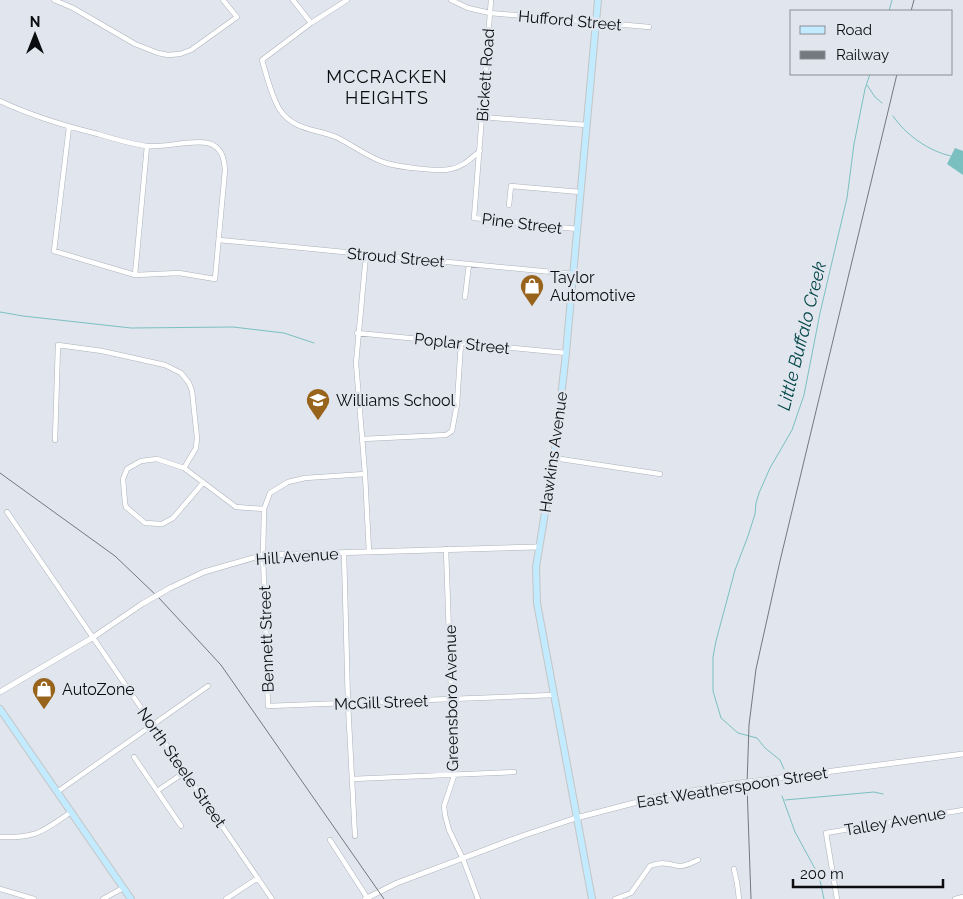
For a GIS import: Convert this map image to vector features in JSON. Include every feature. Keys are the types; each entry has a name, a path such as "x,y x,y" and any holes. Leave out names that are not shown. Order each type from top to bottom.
{"main road":[{"name":"Hawkins Avenue","path":"592,899 537,603 536,567 554,458 566,353 598,0"},
{"path":"0,709 131,899"}],"street":[{"path":"54,0 73,8 136,44 158,54 168,55 180,54 191,50 237,17 223,0"},
{"path":"293,0 311,23"},
{"path":"347,0 311,23 262,60 280,110 292,122 309,130 337,137 356,149 386,163 427,169 451,170 462,165 480,150"},
{"name":"Hufford Street","path":"451,0 468,8 490,13 649,27"},
{"name":"Bickett Road","path":"480,150 491,0"},
{"path":"1,103 69,126 147,146 208,143 217,147 224,156 225,170 215,279 180,273 135,274 54,251 69,126"},
{"path":"482,117 586,125"},
{"path":"135,274 147,146"},
{"name":"Pine Street","path":"480,150 474,218 577,229"},
{"path":"509,205 511,186 580,192"},
{"name":"Stroud Street","path":"219,240 573,274"},
{"path":"366,255 356,372 365,474 368,552"},
{"path":"466,297 469,264"},
{"name":"Poplar Street","path":"358,333 566,353"},
{"path":"362,439 446,435 451,432 454,426 457,404 461,343"},
{"path":"55,440 58,345 102,351 165,365 181,373 189,383 192,391 197,438 193,455 184,468"},
{"path":"554,458 660,474"},
{"path":"203,483 173,518 162,524 147,524 126,507 123,479 127,469 141,460 157,459 184,468 236,507 264,509 270,493 288,482 305,478 365,474"},
{"name":"Bennett Street","path":"264,509 263,555 268,706"},
{"name":"North Steele Street","path":"7,512 272,899"},
{"name":"Hill Avenue","path":"0,692 92,638 142,604 170,588 204,572 263,555 538,547"},
{"name":"Greensboro Avenue","path":"446,549 454,776 444,806 449,830 463,859 478,899"},
{"path":"344,552 348,704 355,836"},
{"path":"57,792 208,686"},
{"name":"McGill Street","path":"268,706 553,695"},
{"name":"East Weatherspoon Street","path":"367,898 396,883 522,836 576,818 657,797 732,784 963,754"},
{"path":"134,757 181,826"},
{"path":"157,791 185,772"},
{"path":"352,779 514,772"},
{"name":"Talley Avenue","path":"836,899 826,833 963,810"},
{"path":"0,837 20,838 34,835 71,812"},
{"path":"330,840 367,898"},
{"path":"615,899 631,893 650,866 665,862 681,866 698,860"},
{"path":"734,869 739,899"},
{"path":"226,899 258,878"},
{"path":"103,899 123,888"},
{"path":"0,889 34,899"},
{"path":"956,899 963,897"}],"water":[{"path":"955,148 963,151 963,175 947,164"}],"waterway":[{"name":"Little Buffalo Creek","path":"889,10 892,0"},
{"name":"Little Buffalo Creek","path":"784,769 780,760 765,748 757,738 738,733 721,718 713,691 713,657 735,570 755,514 759,493 770,468 792,430 804,395 820,313 847,198 854,144 870,75"},
{"path":"867,85 875,97 882,103"},
{"path":"893,116 918,141 942,154 951,156"},
{"path":"0,312 131,328 233,327 284,333 314,343"},
{"path":"785,800 874,792 883,794"},
{"name":"Little Buffalo Creek","path":"782,796 795,832 819,876 824,899"}],"railway":[{"path":"911,10 914,0"},
{"path":"751,899 747,785 749,725 756,669 780,561 897,75"},
{"path":"0,473 115,556 159,598 221,665 384,899"}],"place":[{"name":"Taylor Automotive","path":"532,307"},
{"name":"Williams School","path":"318,421"},
{"name":"AutoZone","path":"44,710"}],"district":[{"name":"MCCRACKEN HEIGHTS","path":"387,87"}]}
